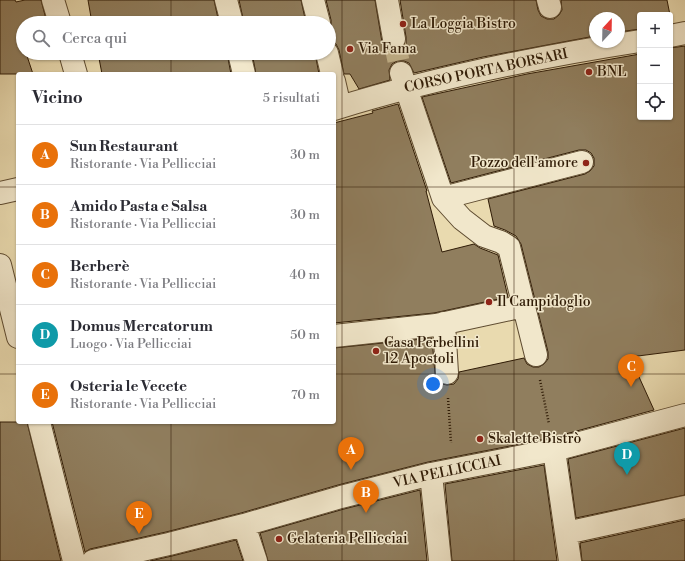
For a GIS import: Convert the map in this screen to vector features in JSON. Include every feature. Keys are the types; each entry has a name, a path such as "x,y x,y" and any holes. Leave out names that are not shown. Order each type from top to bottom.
{"street":[{"path":"53,0 58,16"},
{"path":"226,0 230,16"},
{"path":"313,0 317,16"},
{"path":"387,0 394,39"},
{"path":"673,36 685,34"},
{"name":"CORSO PORTA BORSARI","path":"337,108 404,80 637,41"},
{"path":"72,60 75,72"},
{"path":"241,60 244,72"},
{"path":"329,60 332,72"},
{"path":"404,80 442,198 462,218 484,236 501,242 509,247 536,355"},
{"path":"442,198 582,162"},
{"path":"0,193 16,189"},
{"path":"0,265 16,329"},
{"path":"336,336 440,324 523,302"},
{"path":"440,324 447,373"},
{"name":"VIA PELLICCIAI","path":"93,561 244,526 341,496 453,469 554,450 685,415"},
{"path":"40,424 74,561"},
{"path":"554,450 570,561"},
{"path":"431,474 440,561"},
{"path":"566,533 685,507"},
{"path":"244,526 256,561"}],"path":[{"path":"536,355 554,450"},
{"path":"447,373 453,469"}],"building":[{"path":"0,0 15,0 16,2 25,0 41,0 45,16 16,16 16,60 28,60 32,72 0,74"},
{"path":"88,0 214,0 217,16 91,16"},
{"path":"239,0 301,0 304,16 242,16"},
{"path":"326,0 375,0 382,42 389,51 396,51 406,44 400,0 536,0 541,16 547,19 554,19 559,15 562,10 561,0 667,0 669,12 637,12 637,29 625,31 625,12 589,12 589,37 483,57 414,73 409,63 397,61 392,64 389,70 390,80 359,89 350,74 344,74 339,50 336,44 336,16 330,16"},
{"path":"685,46 685,350 630,357 654,410 551,438 428,462 338,485 241,513 90,549 85,552 53,424 336,424 336,348 432,338 435,374 437,380 442,384 447,385 454,384 458,379 459,372 524,358 527,364 533,367 539,367 544,364 548,359 548,352 521,244 516,236 494,226 488,199 585,174 594,166 594,158 591,153 586,150 579,150 451,183 422,97 527,74 637,55 637,120 673,120 673,48"},
{"path":"99,60 228,60 231,72 102,72"},
{"path":"253,60 316,60 319,72 256,72"},
{"path":"398,104 427,191 442,252 474,244 498,255 508,297 434,313 336,323 336,122 373,113 372,111"},
{"path":"0,422 16,422 16,424 27,424 61,561 0,561"},
{"path":"685,428 685,495 576,518 568,459"},
{"path":"544,465 557,561 452,561 445,484"},
{"path":"420,490 427,561 268,561 260,533 344,509"},
{"path":"685,520 685,561 582,561 580,543"},
{"path":"236,540 243,561 150,561 172,556"}],"tunnel":[{"path":"394,39 401,73"}],"place":[{"name":"La Loggia Bistro","path":"403,24"},
{"name":"Via Fama","path":"350,49"},
{"name":"BNL","path":"589,72"},
{"name":"Pozzo dell'amore","path":"586,163"},
{"name":"Il Campidoglio","path":"489,302"},
{"name":"Casa Perbellini 12 Apostoli","path":"376,351"},
{"name":"Berberè","path":"631,387"},
{"name":"Skalette Bistrò","path":"480,439"},
{"name":"Sun Restaurant","path":"351,470"},
{"name":"Domus Mercatorum","path":"627,475"},
{"name":"Amido Pasta e Salsa","path":"366,513"},
{"name":"Osteria le Vecete","path":"139,534"},
{"name":"Gelateria Pellicciai","path":"279,539"}]}
